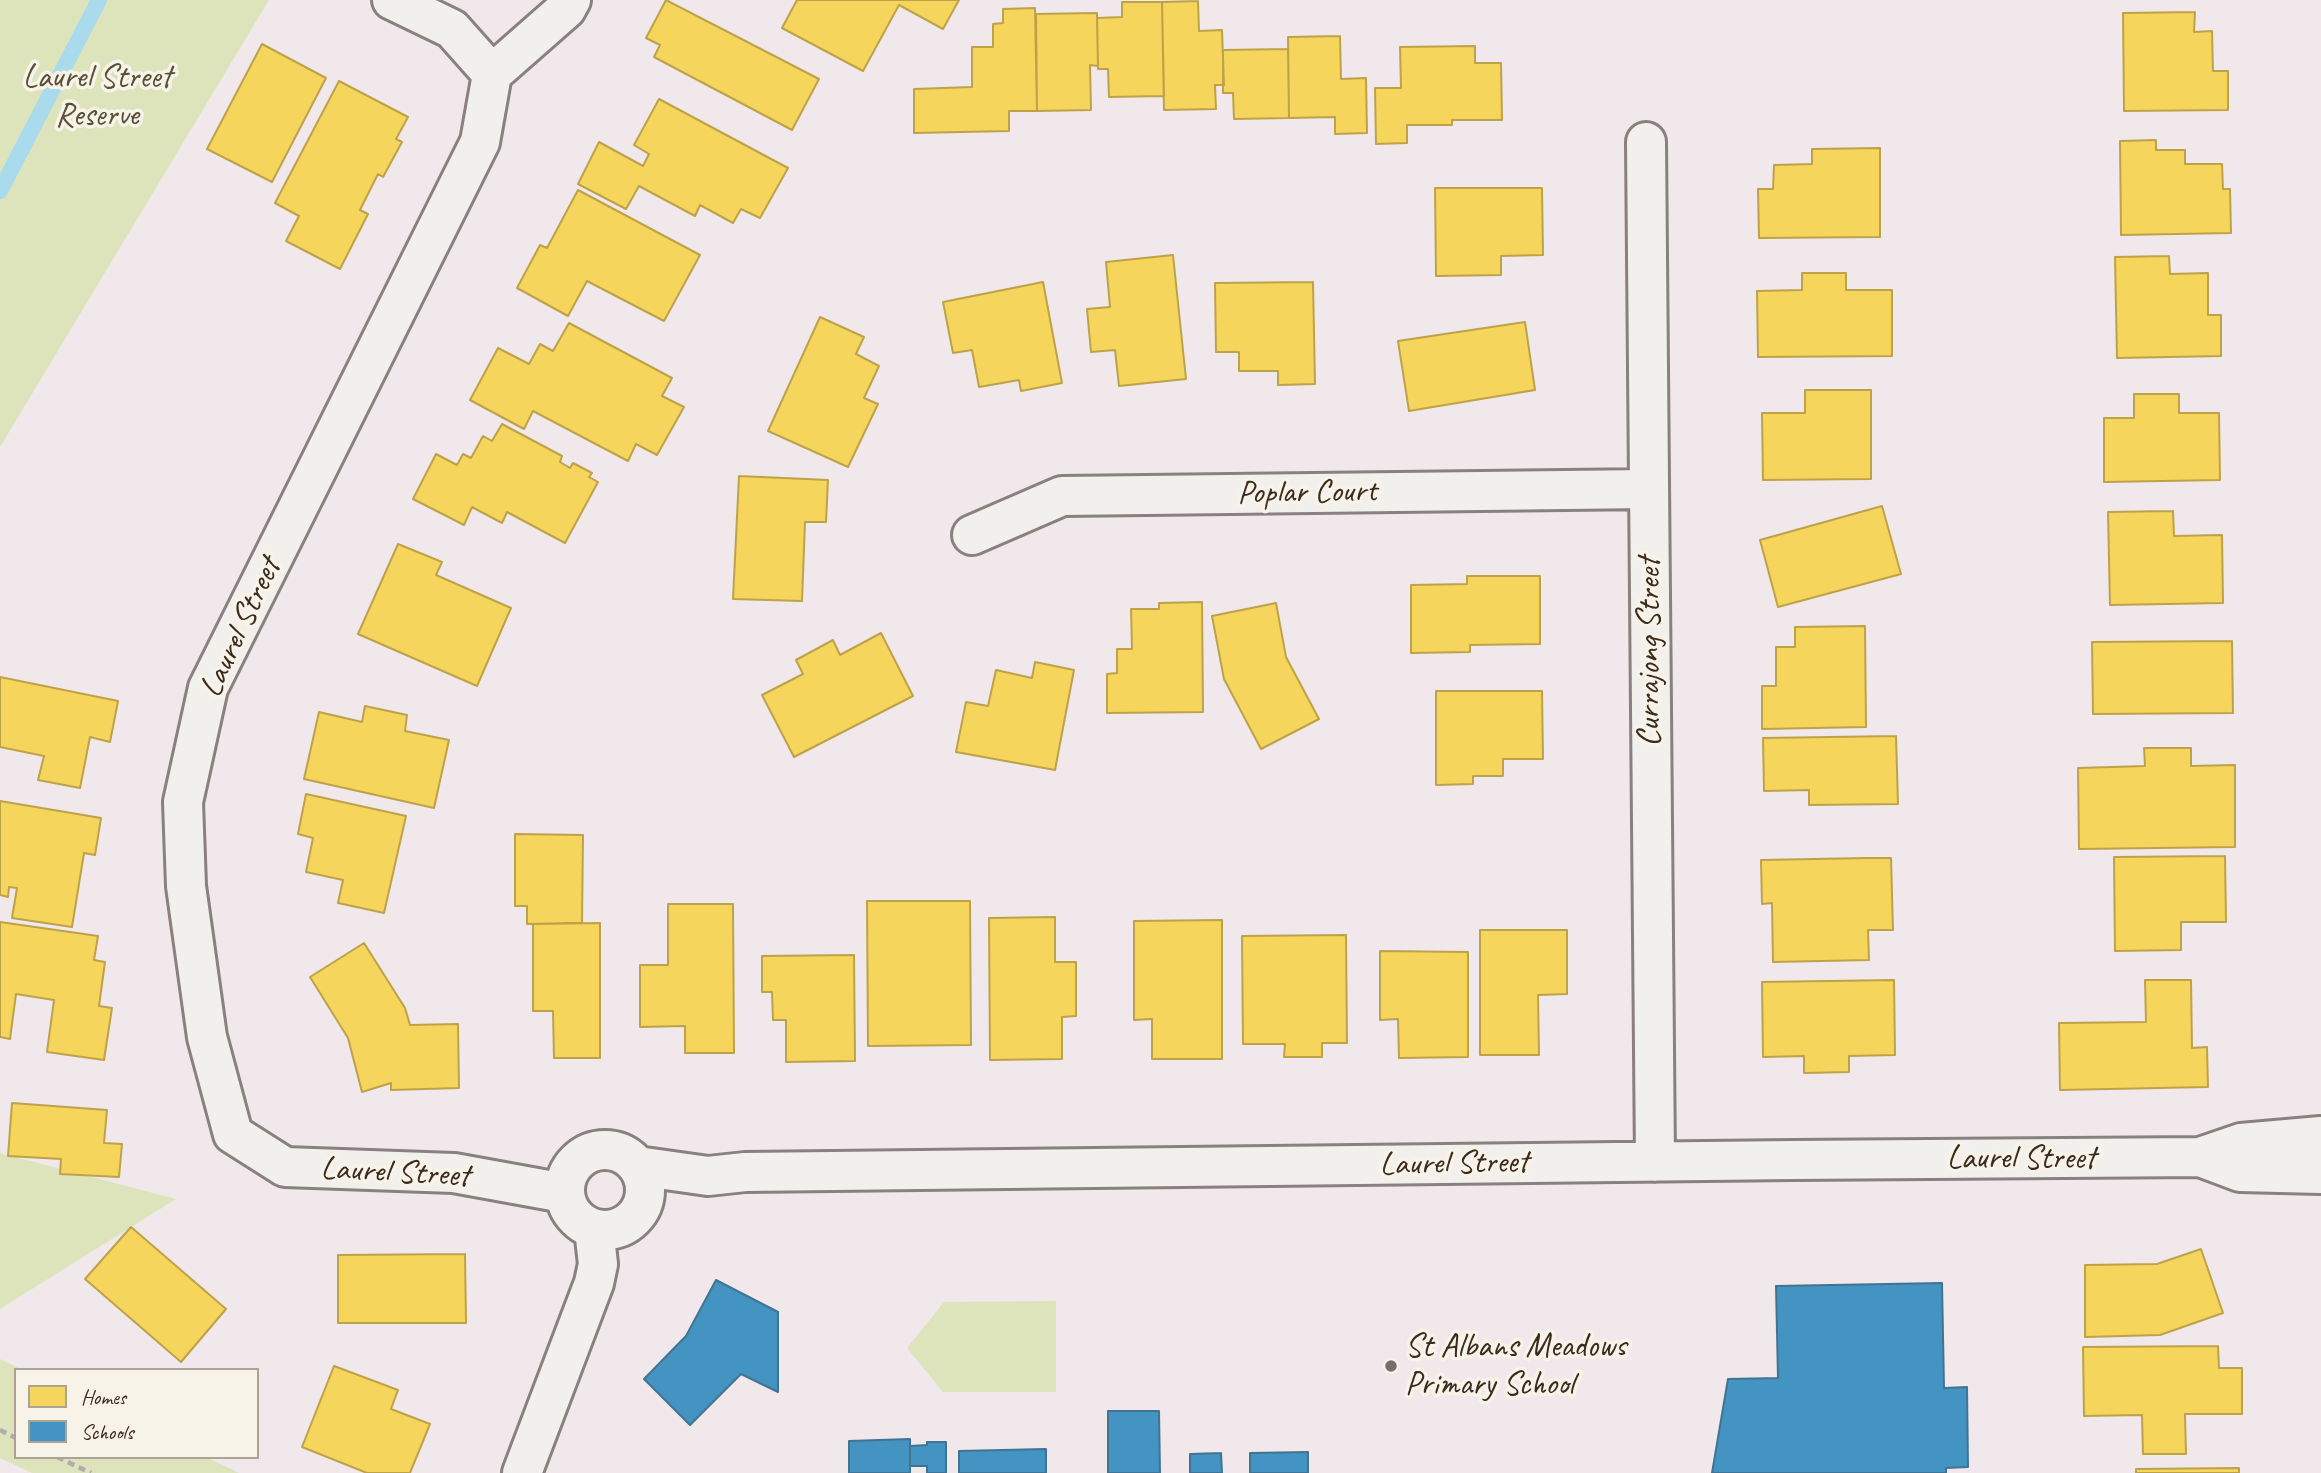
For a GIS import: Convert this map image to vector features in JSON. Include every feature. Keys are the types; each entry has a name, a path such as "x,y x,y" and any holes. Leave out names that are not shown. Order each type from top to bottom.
{"street":[{"path":"392,0 453,29 492,74 566,9 571,0"},
{"name":"Laurel Street","path":"492,74 480,142 208,688 183,802 186,886 207,1037 233,1134 285,1167 454,1173 564,1193"},
{"name":"Currajong Street","path":"1646,142 1655,1162"},
{"name":"Poplar Court","path":"972,535 1062,496 1649,489"},
{"name":"Laurel Street","path":"637,1166 708,1176 745,1172 2200,1157 2241,1143 2321,1136"},
{"path":"603,1150 616,1151 637,1166 645,1187 645,1199 640,1210 625,1225 605,1230 594,1229 573,1216 564,1193 570,1168 579,1158 590,1152 603,1150"},
{"name":"Laurel Street","path":"2200,1157 2240,1172 2321,1174"},
{"name":"Laurel Street","path":"640,1210 708,1176"},
{"path":"522,1473 594,1283 598,1264 594,1229"}],"path":[{"path":"61,1459 91,1473"}],"green space":[{"name":"Laurel Street Reserve","path":"0,0 269,0 0,447"},
{"path":"0,1153 176,1199 0,1309"},
{"path":"1056,1301 1056,1392 943,1392 907,1348 944,1302"},
{"path":"0,1359 19,1368 14,1368 14,1459 210,1459 239,1473 32,1473 0,1458"}],"building: Homes":[{"path":"666,0 819,79 792,130 654,57 660,45 646,38"},
{"path":"797,0 959,0 943,29 899,5 863,71 782,28"},
{"path":"1198,1 1199,31 1222,30 1224,85 1215,85 1216,109 1164,110 1162,2"},
{"path":"1122,2 1162,2 1164,96 1109,97 1108,69 1098,69 1097,18 1122,17"},
{"path":"1035,8 1037,111 1009,111 1009,131 914,133 914,89 972,87 972,47 993,47 993,24 1003,23 1003,9"},
{"path":"2195,12 2194,32 2212,31 2213,71 2228,71 2228,110 2124,111 2123,13"},
{"path":"1097,13 1098,66 1090,65 1091,110 1037,111 1036,14"},
{"path":"1340,36 1341,79 1366,78 1367,133 1335,134 1335,117 1289,118 1288,37"},
{"path":"262,44 326,78 272,182 207,149"},
{"path":"1475,46 1475,63 1501,63 1502,120 1452,120 1452,125 1407,125 1407,143 1376,144 1375,88 1401,88 1400,47"},
{"path":"1288,49 1289,118 1234,119 1233,93 1223,93 1223,50"},
{"path":"339,81 408,117 396,139 402,142 383,177 378,174 360,210 368,214 340,269 286,241 299,216 275,203"},
{"path":"659,99 788,168 760,218 741,209 733,223 700,205 695,216 639,186 626,209 578,184 599,142 643,166 649,154 634,145"},
{"path":"2156,140 2156,150 2185,150 2185,164 2222,164 2223,189 2230,189 2231,233 2121,235 2120,141"},
{"path":"1880,148 1880,237 1759,238 1758,189 1773,189 1774,165 1812,164 1812,149"},
{"path":"1435,188 1542,188 1543,255 1501,256 1501,275 1436,276"},
{"path":"578,190 700,255 664,321 587,281 568,316 517,288 540,245 547,248"},
{"path":"1173,255 1186,379 1119,386 1115,350 1091,352 1087,309 1110,307 1106,262"},
{"path":"2169,256 2170,274 2208,273 2208,315 2221,315 2221,356 2117,358 2115,257"},
{"path":"1802,273 1846,273 1846,290 1892,290 1892,356 1758,357 1757,291 1802,290"},
{"path":"1043,282 1062,383 1021,391 1019,380 979,387 972,350 953,353 943,302"},
{"path":"1313,282 1315,384 1278,385 1278,371 1239,371 1239,352 1216,352 1215,283"},
{"path":"820,317 864,337 856,354 879,366 864,398 878,404 848,467 768,431"},
{"path":"1525,322 1535,390 1409,411 1398,341"},
{"path":"569,323 672,378 662,396 684,407 657,455 636,444 628,461 533,411 524,429 470,400 498,348 529,364 540,344 553,351"},
{"path":"1805,390 1871,390 1871,479 1763,480 1762,413 1805,413"},
{"path":"2134,394 2179,394 2179,413 2219,413 2220,480 2104,482 2104,418 2134,418"},
{"path":"502,424 562,456 560,462 570,468 573,463 592,473 589,477 598,482 565,543 507,512 502,523 472,507 464,525 413,499 436,454 457,465 463,454 471,458 483,436 492,441"},
{"path":"739,476 828,480 826,522 805,522 802,601 733,599"},
{"path":"1882,506 1901,574 1778,607 1760,540"},
{"path":"2173,511 2174,536 2222,535 2223,603 2110,605 2108,512"},
{"path":"398,544 442,562 436,575 511,608 477,686 358,634"},
{"path":"1467,576 1540,576 1540,644 1470,645 1470,652 1411,653 1411,585 1467,584"},
{"path":"1202,602 1203,712 1107,713 1107,674 1117,673 1117,649 1132,649 1131,609 1159,609 1159,603"},
{"path":"1276,603 1286,657 1319,719 1261,749 1224,679 1212,616"},
{"path":"1865,626 1866,727 1762,729 1762,686 1776,686 1776,647 1795,647 1795,627"},
{"path":"881,633 913,696 794,757 762,695 803,674 796,660 833,640 840,655"},
{"path":"2232,641 2233,713 2093,714 2092,642"},
{"path":"1035,662 1074,670 1055,770 956,752 966,702 988,706 996,670 1032,678"},
{"path":"0,677 118,701 110,742 90,737 80,788 38,780 44,756 0,747"},
{"path":"1436,691 1542,691 1543,759 1503,759 1503,776 1473,776 1473,784 1436,785"},
{"path":"365,706 407,715 405,731 449,740 434,808 304,779 319,712 362,722"},
{"path":"1896,736 1898,804 1809,805 1809,790 1764,791 1763,738"},
{"path":"2144,748 2191,748 2191,766 2235,765 2235,847 2079,849 2078,768 2145,766"},
{"path":"306,794 406,816 384,913 338,903 343,880 306,872 313,838 298,834"},
{"path":"0,801 101,818 95,855 84,853 72,927 12,918 17,888 9,887 8,897 0,895"},
{"path":"515,834 583,835 582,923 527,924 527,906 515,906"},
{"path":"2225,856 2226,922 2181,922 2181,950 2115,951 2114,857"},
{"path":"1891,858 1893,930 1868,930 1869,960 1773,962 1772,903 1762,904 1761,860"},
{"path":"867,901 970,901 971,1045 868,1046"},
{"path":"668,904 733,904 734,1053 685,1053 685,1026 640,1027 640,965 668,965"},
{"path":"1055,917 1055,962 1076,962 1076,1016 1062,1017 1062,1059 990,1060 989,918"},
{"path":"1222,920 1222,1059 1152,1059 1152,1019 1134,1020 1134,921"},
{"path":"0,922 98,936 94,960 105,962 99,1006 112,1008 104,1060 47,1052 54,1000 16,994 10,1039 0,1037"},
{"path":"600,923 600,1058 554,1058 553,1011 533,1011 533,924"},
{"path":"1480,930 1567,930 1567,994 1538,995 1539,1055 1480,1055"},
{"path":"1346,935 1347,1043 1322,1043 1322,1057 1284,1057 1285,1044 1243,1044 1242,936"},
{"path":"364,943 405,1008 410,1025 458,1024 459,1088 391,1090 391,1083 362,1092 348,1038 310,977"},
{"path":"1380,951 1468,952 1468,1057 1399,1058 1398,1019 1380,1020"},
{"path":"854,955 855,1061 786,1062 786,1020 773,1020 772,992 762,992 762,956"},
{"path":"1894,980 1895,1055 1849,1056 1849,1072 1804,1073 1804,1056 1763,1057 1762,982"},
{"path":"2145,980 2191,980 2192,1048 2207,1047 2208,1087 2060,1090 2059,1023 2146,1022"},
{"path":"12,1103 107,1110 104,1143 122,1144 119,1177 60,1174 61,1159 8,1156"},
{"path":"131,1227 226,1309 181,1362 85,1279"},
{"path":"2201,1249 2223,1313 2160,1335 2085,1337 2085,1265 2157,1264"},
{"path":"465,1254 466,1323 338,1323 338,1255"},
{"path":"2218,1346 2219,1368 2242,1368 2242,1414 2185,1414 2186,1454 2143,1454 2142,1415 2084,1416 2083,1347"},
{"path":"334,1366 398,1390 391,1409 430,1424 410,1473 367,1473 302,1447"},
{"path":"2239,1468 2239,1473 2136,1473 2136,1469"}],"building: Schools":[{"path":"716,1280 778,1312 778,1392 741,1374 690,1425 644,1379 686,1336"},
{"path":"1942,1283 1944,1388 1967,1387 1968,1467 1946,1468 1946,1473 1712,1473 1728,1379 1778,1378 1776,1286"},
{"path":"1108,1411 1159,1411 1160,1473 1108,1473"},
{"path":"910,1439 910,1473 849,1473 849,1441"},
{"path":"927,1442 946,1442 946,1473 927,1473 927,1466 910,1466 910,1446 927,1445"},
{"path":"1046,1449 1046,1473 959,1473 959,1451"},
{"path":"1308,1452 1308,1473 1250,1473 1250,1453"},
{"path":"1221,1453 1222,1473 1190,1473 1190,1454"}],"waterway":[{"path":"0,191 99,0"}],"place":[{"name":"St Albans Meadows Primary School","path":"1391,1366"}]}
